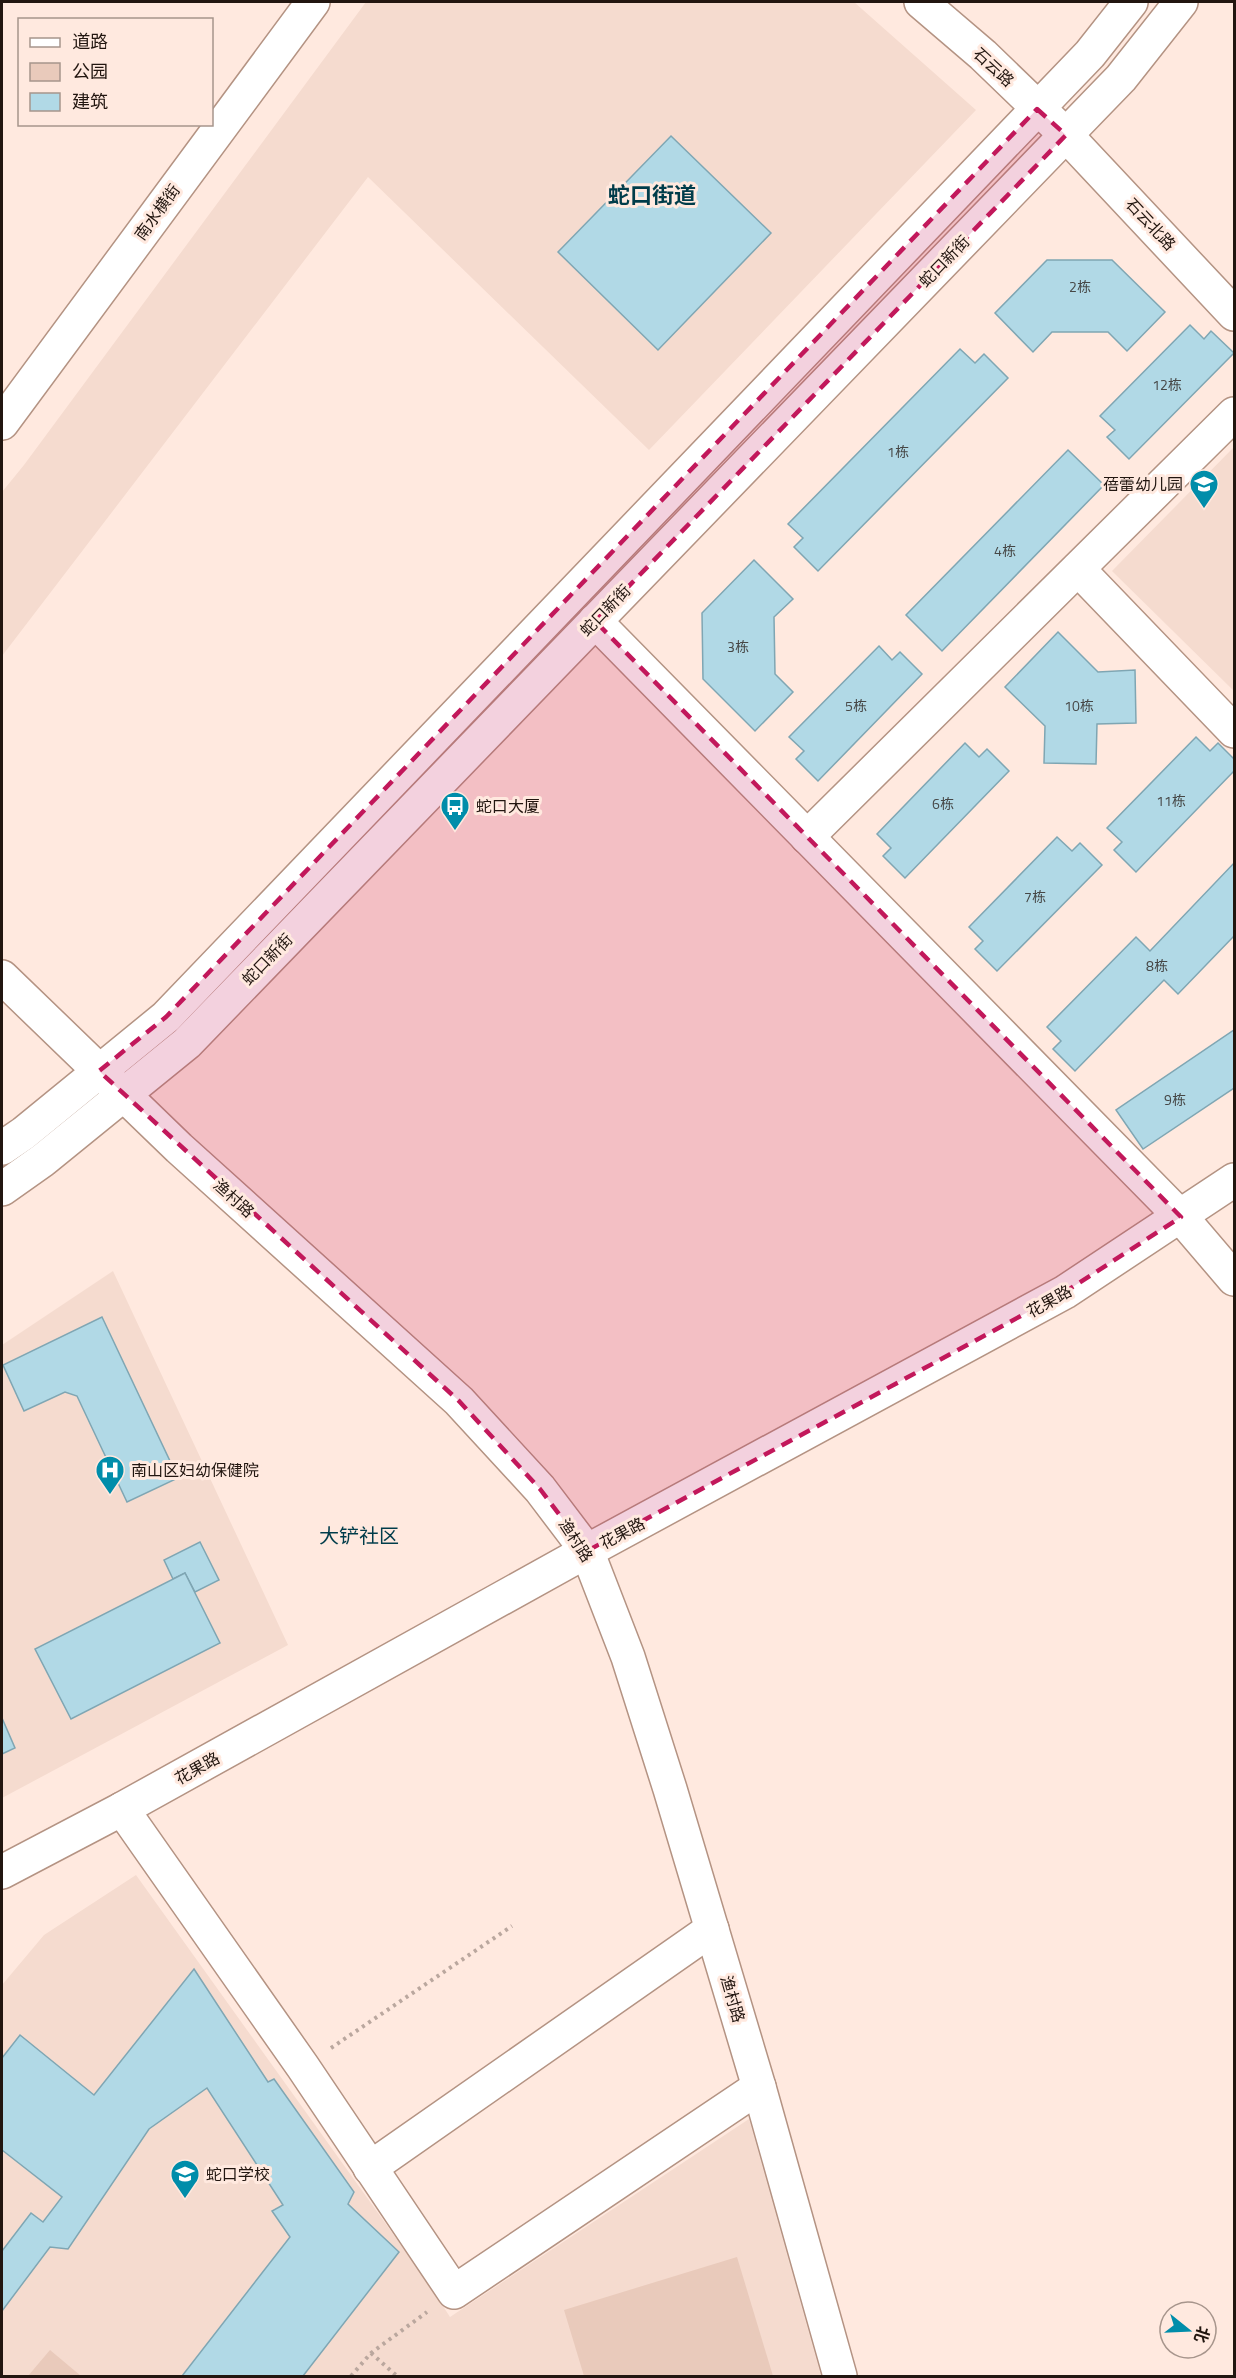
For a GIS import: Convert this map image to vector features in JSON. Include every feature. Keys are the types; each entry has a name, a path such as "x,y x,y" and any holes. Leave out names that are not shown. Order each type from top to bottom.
{"street":[{"name":"南水横街","path":"2,423 313,2"},
{"name":"石云路","path":"921,2 982,55 1066,135"},
{"name":"蛇口新街","path":"2,1148 24,1133 166,1017 1090,54 1131,2"},
{"name":"蛇口新街","path":"2,1189 43,1160 186,1043 1121,78 1181,2"},
{"name":"石云北路","path":"1066,135 1234,314"},
{"path":"807,837 1234,414"},
{"path":"1078,569 1234,731"},
{"path":"595,621 1181,1217 1234,1279"},
{"name":"渔村路","path":"2,976 188,1156 459,1401 540,1489 587,1551 628,1657 712,1929 840,2376"},
{"name":"花果路","path":"2,1872 122,1809 587,1551 1065,1292 1234,1180"},
{"path":"122,1809 303,2067 454,2292 759,2087"},
{"path":"370,2168 712,1929"}],"path":[{"path":"303,2067 512,1926"},
{"path":"351,2376 371,2353 454,2292"},
{"path":"371,2353 397,2376"}],"highlighted area":[{"path":"1037,109 1066,135 595,621 1181,1217 1065,1292 587,1551 540,1489 459,1401 99,1071 166,1017"}],"shaded area":[{"path":"366,2 854,2 976,110 649,450 368,177 2,656 2,492"},
{"name":"蓓蕾幼儿园","path":"1234,447 1234,691 1112,571"},
{"name":"南山区妇幼保健院","path":"113,1271 288,1645 2,1798 2,1345"},
{"name":"蛇口学校","path":"136,1875 426,2280 450,2317 749,2119 821,2376 2,2376 2,1985 44,1935"}],"green space":[{"path":"737,2257 773,2376 584,2376 564,2310"},
{"path":"50,2350 81,2376 28,2376"}],"building":[{"path":"671,136 771,233 658,350 558,252"},
{"path":"1047,260 1112,260 1165,312 1127,351 1108,332 1052,332 1033,352 995,313"},
{"path":"1190,325 1204,339 1211,331 1234,353 1129,459 1107,437 1115,430 1100,416"},
{"path":"960,349 975,363 984,354 1008,378 818,571 794,547 803,538 788,524"},
{"path":"1068,450 1104,485 942,651 906,615"},
{"path":"754,560 793,599 774,617 775,674 793,692 755,731 703,679 702,613"},
{"path":"1058,632 1098,672 1135,670 1136,723 1097,724 1096,764 1044,763 1045,726 1005,687"},
{"path":"879,646 892,660 900,652 922,674 818,781 796,759 804,751 789,737"},
{"path":"1196,737 1210,751 1218,743 1234,759 1234,771 1136,872 1114,850 1122,842 1107,828"},
{"path":"965,743 979,757 987,749 1009,771 905,878 883,856 891,848 877,834"},
{"path":"1057,837 1072,851 1080,843 1102,865 997,971 975,949 983,941 969,927"},
{"path":"1234,863 1234,936 1178,994 1164,980 1075,1071 1053,1049 1061,1041 1047,1027 1136,937 1150,951"},
{"path":"1234,1030 1234,1088 1143,1149 1116,1110"},
{"path":"102,1317 178,1478 127,1502 77,1396 65,1392 24,1411 3,1365"},
{"path":"200,1542 219,1580 195,1592 185,1573 173,1579 164,1560"},
{"path":"185,1573 220,1643 71,1719 35,1649"},
{"path":"2,1718 15,1748 2,1754"},
{"path":"194,1969 268,2082 274,2079 354,2192 348,2204 399,2252 303,2376 182,2376 290,2237 272,2211 283,2205 207,2088 149,2129 68,2249 50,2247 2,2311 2,2251 31,2213 43,2222 62,2197 2,2150 2,2058 20,2035 94,2095"}],"place":[{"name":"蓓蕾幼儿园","path":"1204,510"},
{"name":"蛇口大厦","path":"455,832"},
{"name":"南山区妇幼保健院","path":"110,1496"},
{"name":"蛇口学校","path":"185,2200"}],"district":[{"name":"蛇口街道","path":"652,195"},
{"name":"大铲社区","path":"359,1535"}]}
